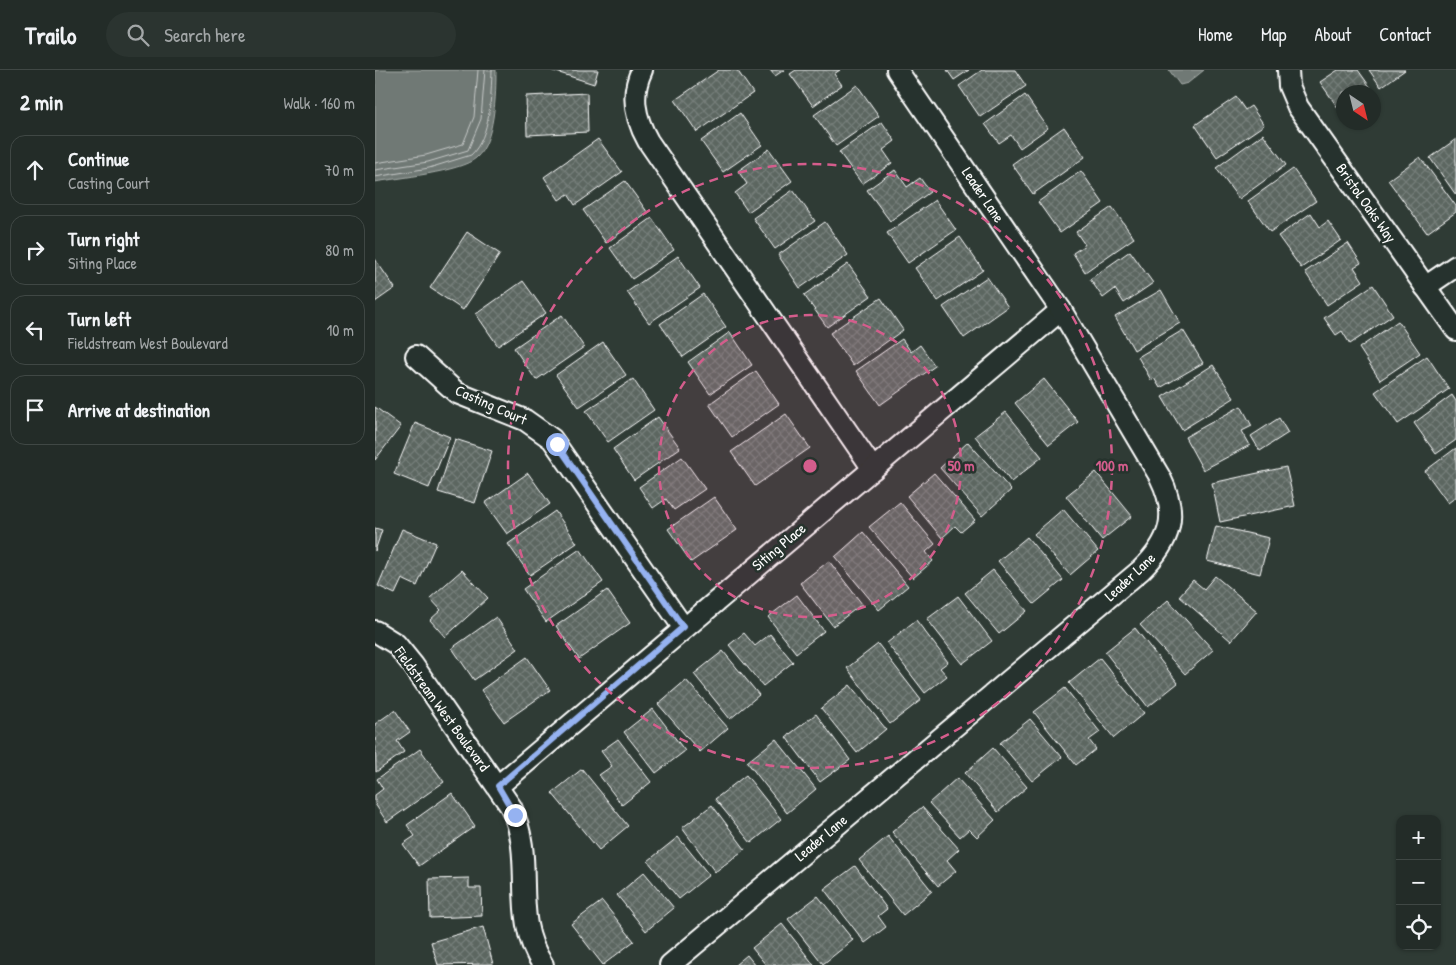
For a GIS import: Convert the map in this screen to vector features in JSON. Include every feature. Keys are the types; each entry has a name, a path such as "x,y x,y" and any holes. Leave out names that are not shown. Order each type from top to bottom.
{"street":[{"path":"642,70 636,86 635,108 639,125 647,141 873,469"},
{"name":"Leader Lane","path":"670,965 1141,570 1162,546 1170,522 1170,507 1165,489 1061,310 897,70"},
{"name":"Bristol Oaks Way","path":"1288,70 1291,92 1298,107 1456,330"},
{"path":"1425,287 1456,266"},
{"name":"Siting Place","path":"498,786 683,627 1061,310"},
{"name":"Casting Court","path":"417,356 457,393 525,420 552,439 683,627"},
{"name":"Fieldstream West Boulevard","path":"375,631 395,644 407,656 511,807 522,837 526,927 533,950 543,965"}],"water":[{"path":"375,70 496,70 496,92 491,129 482,151 476,158 457,167 428,174 375,182"},
{"path":"1169,70 1204,70 1188,83 1180,85"}],"building":[{"path":"550,70 598,70 594,84"},
{"path":"719,70 737,70 753,93 697,132 675,100"},
{"path":"770,70 784,70 775,76"},
{"path":"796,70 840,70 834,74 842,85 813,106 790,74"},
{"path":"947,70 969,70 954,80"},
{"path":"982,70 1015,70 1026,86 980,117 959,86"},
{"path":"1338,70 1358,70 1369,85 1336,85 1336,105 1320,82"},
{"path":"1369,70 1405,70 1381,87"},
{"path":"857,85 879,116 836,146 814,115"},
{"path":"587,93 588,132 527,135 526,96"},
{"path":"1025,95 1048,128 1020,148 1011,135 999,143 985,124"},
{"path":"1236,97 1245,110 1251,106 1264,125 1217,157 1195,125"},
{"path":"740,113 762,145 723,172 701,141"},
{"path":"882,122 895,141 883,150 892,163 862,184 839,152"},
{"path":"1064,127 1085,157 1033,194 1012,164"},
{"path":"1263,134 1286,165 1239,199 1216,168"},
{"path":"598,139 622,172 575,205 568,194 559,200 544,177"},
{"path":"1456,139 1456,195 1430,158"},
{"path":"769,149 792,181 748,212 735,193 747,184 738,171"},
{"path":"1420,157 1456,206 1456,212 1427,233 1388,180"},
{"path":"1293,169 1316,201 1270,232 1248,201"},
{"path":"895,170 907,187 920,178 930,192 890,221 867,190"},
{"path":"1081,171 1103,203 1060,233 1038,202"},
{"path":"625,181 648,213 606,243 583,210"},
{"path":"793,190 815,221 775,249 753,218"},
{"path":"935,200 956,230 908,263 887,233"},
{"path":"1112,207 1134,238 1085,272 1073,253 1085,245 1076,232"},
{"path":"1311,213 1320,227 1328,221 1341,240 1301,268 1278,236"},
{"path":"652,218 674,250 632,279 610,248"},
{"path":"825,222 848,255 800,288 778,255"},
{"path":"467,232 500,254 463,310 430,288"},
{"path":"960,237 983,270 938,301 915,268"},
{"path":"1348,243 1361,263 1354,267 1363,281 1327,305 1305,272"},
{"path":"1130,251 1153,283 1124,303 1115,289 1103,298 1090,279"},
{"path":"678,256 700,288 649,323 627,292"},
{"path":"375,259 395,288 375,302"},
{"path":"848,264 871,296 827,327 804,295"},
{"path":"987,277 1008,307 964,338 943,307"},
{"path":"523,281 546,313 498,346 476,314"},
{"path":"1373,285 1393,315 1350,344 1342,331 1336,335 1324,318"},
{"path":"1161,290 1180,323 1134,350 1115,317"},
{"path":"703,294 726,327 683,357 660,324"},
{"path":"881,298 903,330 853,366 830,333"},
{"path":"562,315 584,347 536,380 514,348"},
{"path":"1398,321 1420,353 1380,380 1359,348"},
{"path":"1183,330 1203,363 1160,388 1154,378 1151,380 1138,357"},
{"path":"730,332 752,365 710,394 688,362"},
{"path":"902,339 911,352 920,345 935,366 880,405 856,371"},
{"path":"603,342 626,375 579,407 556,375"},
{"path":"1427,356 1449,389 1398,424 1375,392"},
{"path":"1213,365 1234,398 1182,430 1162,397"},
{"path":"756,371 779,404 732,437 709,404"},
{"path":"633,379 654,410 608,442 586,411"},
{"path":"1044,379 1078,422 1049,445 1015,403"},
{"path":"1452,395 1456,401 1456,440 1436,454 1414,423"},
{"path":"1241,406 1252,426 1242,431 1250,445 1203,470 1185,437"},
{"path":"375,407 401,426 375,460"},
{"path":"1006,412 1042,457 1011,482 975,436"},
{"path":"786,414 810,448 755,486 731,452"},
{"path":"658,417 680,448 634,480 613,449"},
{"path":"1279,418 1288,433 1260,451 1251,436"},
{"path":"415,423 450,437 429,488 394,474"},
{"path":"455,439 492,451 475,503 438,492"},
{"path":"968,442 1011,490 982,516 940,468"},
{"path":"1456,448 1456,497 1448,503 1425,471"},
{"path":"682,457 705,489 674,510 666,499 653,508 639,487"},
{"path":"1286,467 1295,506 1220,522 1212,483"},
{"path":"1096,472 1132,516 1102,540 1066,496"},
{"path":"528,473 550,504 507,534 485,503"},
{"path":"934,473 975,520 961,532 955,526 942,538 907,496"},
{"path":"714,497 737,530 691,562 668,529"},
{"path":"900,502 935,544 926,552 933,561 913,578 869,527"},
{"path":"1063,509 1098,551 1070,575 1034,534"},
{"path":"555,511 577,543 530,575 508,544"},
{"path":"1216,526 1269,538 1260,574 1207,561"},
{"path":"375,528 382,530 375,551"},
{"path":"402,529 436,543 417,586 402,579 395,594 378,586"},
{"path":"863,532 908,586 879,610 835,557"},
{"path":"1027,537 1063,580 1034,604 998,561"},
{"path":"580,549 603,582 546,622 523,589"},
{"path":"829,561 862,604 833,626 800,583"},
{"path":"462,570 488,598 445,637 430,620 441,610 430,598"},
{"path":"993,570 1027,611 999,634 965,593"},
{"path":"1215,576 1257,611 1231,641 1179,596 1193,580 1204,589"},
{"path":"607,590 630,623 579,659 556,626"},
{"path":"797,595 824,631 796,653 768,617"},
{"path":"958,596 992,641 962,664 927,619"},
{"path":"1168,600 1213,650 1185,674 1140,625"},
{"path":"496,617 518,649 474,680 452,648"},
{"path":"916,620 948,662 940,668 947,676 925,693 887,643"},
{"path":"1135,628 1178,683 1148,707 1105,652"},
{"path":"744,633 755,646 770,634 793,662 763,686 729,645"},
{"path":"878,644 921,700 890,724 847,668"},
{"path":"723,651 759,695 730,719 694,674"},
{"path":"527,657 550,690 504,722 481,690"},
{"path":"1100,658 1144,713 1114,738 1069,683"},
{"path":"686,680 728,728 700,752 658,704"},
{"path":"850,685 886,729 857,753 821,708"},
{"path":"1065,688 1100,732 1089,740 1096,749 1076,765 1034,712"},
{"path":"653,709 685,751 656,773 624,732"},
{"path":"395,710 410,732 397,741 404,752 376,772 375,724"},
{"path":"816,714 850,760 820,782 786,737"},
{"path":"1030,719 1062,757 1032,781 1000,743"},
{"path":"618,739 651,782 622,805 599,775 612,766 601,751"},
{"path":"776,739 816,789 787,813 747,762"},
{"path":"993,748 1027,787 998,812 965,773"},
{"path":"420,749 444,782 387,822 375,804 375,795 383,789 377,779"},
{"path":"582,769 628,826 599,850 552,793"},
{"path":"746,775 781,819 751,843 715,799"},
{"path":"957,778 995,820 977,837 969,829 960,837 929,803"},
{"path":"452,793 475,826 419,866 403,844 415,836 407,825"},
{"path":"712,805 745,849 715,872 682,828"},
{"path":"922,807 959,849 947,860 956,871 938,886 892,832"},
{"path":"888,836 932,891 903,915 859,860"},
{"path":"678,837 709,875 679,899 648,861"},
{"path":"855,866 887,909 878,916 886,927 865,943 824,889"},
{"path":"644,872 674,908 646,931 617,895"},
{"path":"469,878 469,888 481,888 482,916 430,918 429,879"},
{"path":"818,896 853,940 823,964 788,919"},
{"path":"602,901 634,941 603,965 571,924"},
{"path":"782,924 814,965 766,965 752,948"},
{"path":"483,927 493,964 438,965 431,942"},
{"path":"747,955 755,965 735,965"}],"route":[{"path":"515,815 498,786 683,627 557,444"}]}
